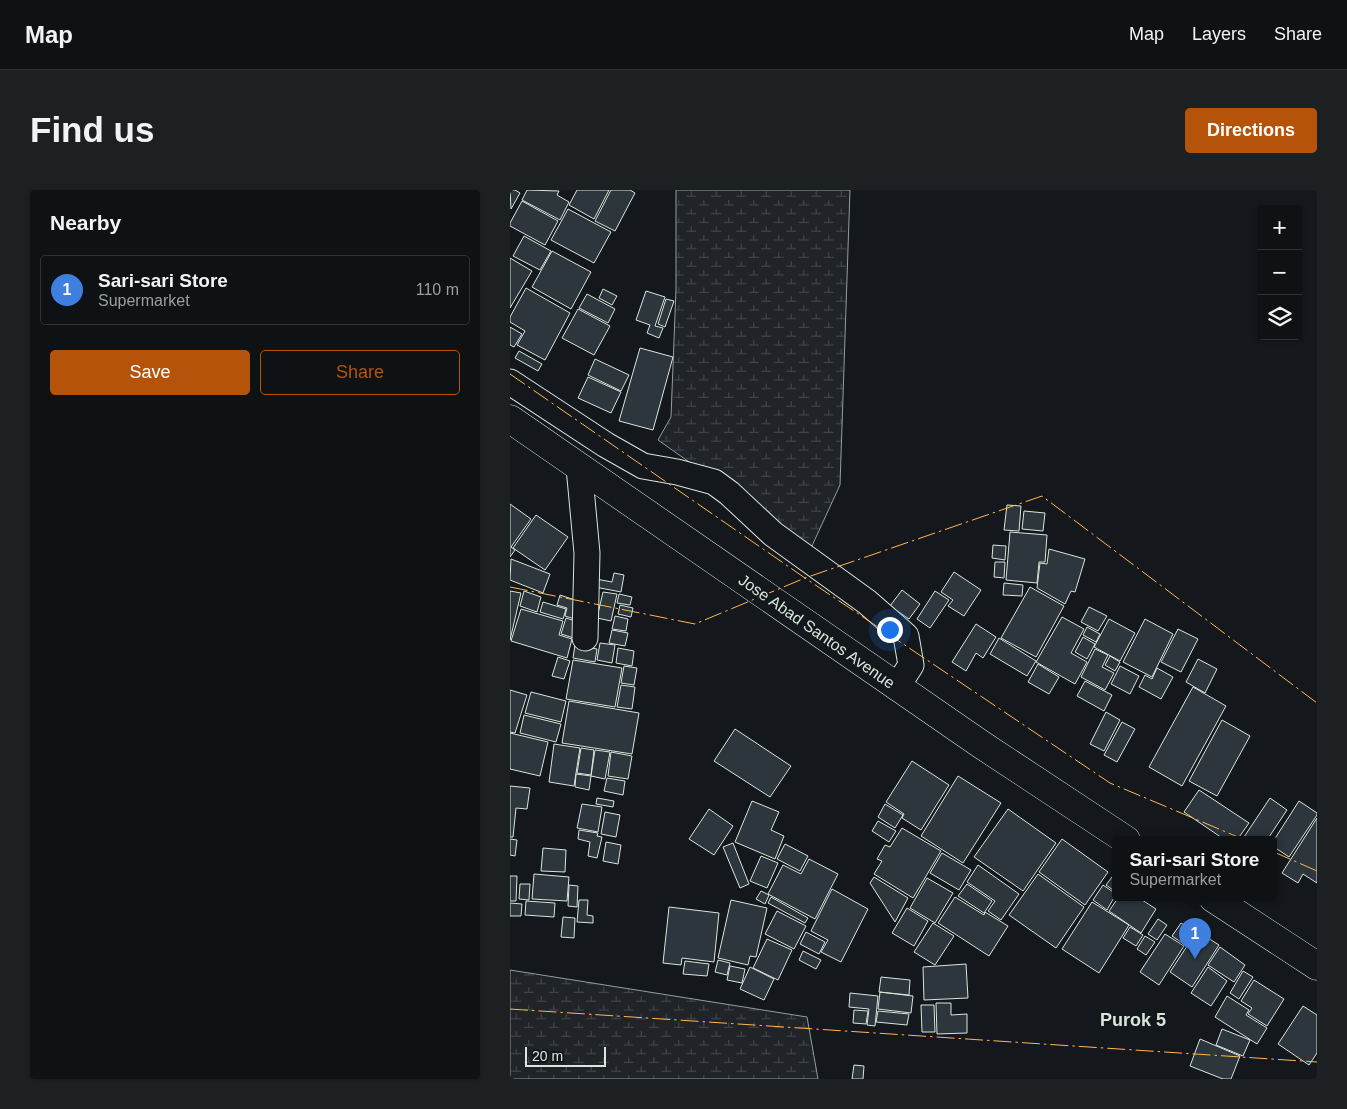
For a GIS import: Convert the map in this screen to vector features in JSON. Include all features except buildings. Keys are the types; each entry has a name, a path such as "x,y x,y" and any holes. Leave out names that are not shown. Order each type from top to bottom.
{"highway":[{"name":"Jose Abad Santos Avenue","path":"510,419 897,687 1120,836"},
{"path":"1219,901 1317,966"}],"street":[{"path":"510,382 606,445 643,466 677,472 714,482 729,493 774,534 867,602 906,636 910,665 897,687"},
{"path":"579,467 587,552 585,638"}],"green space":[{"path":"676,190 850,190 840,485 811,548 658,440 671,417 676,289"},
{"path":"510,970 807,1017 818,1079 510,1079"}],"power":[{"path":"510,374 805,578 1110,783 1236,836"},
{"path":"510,587 695,624 805,578 1042,496 1317,703"},
{"path":"1277,853 1317,871"},
{"path":"510,1009 1317,1062"}],"place":[{"name":"Sari-sari Store","path":"1195,959"}],"district":[{"name":"Purok 5","path":"1133,1020"}]}
